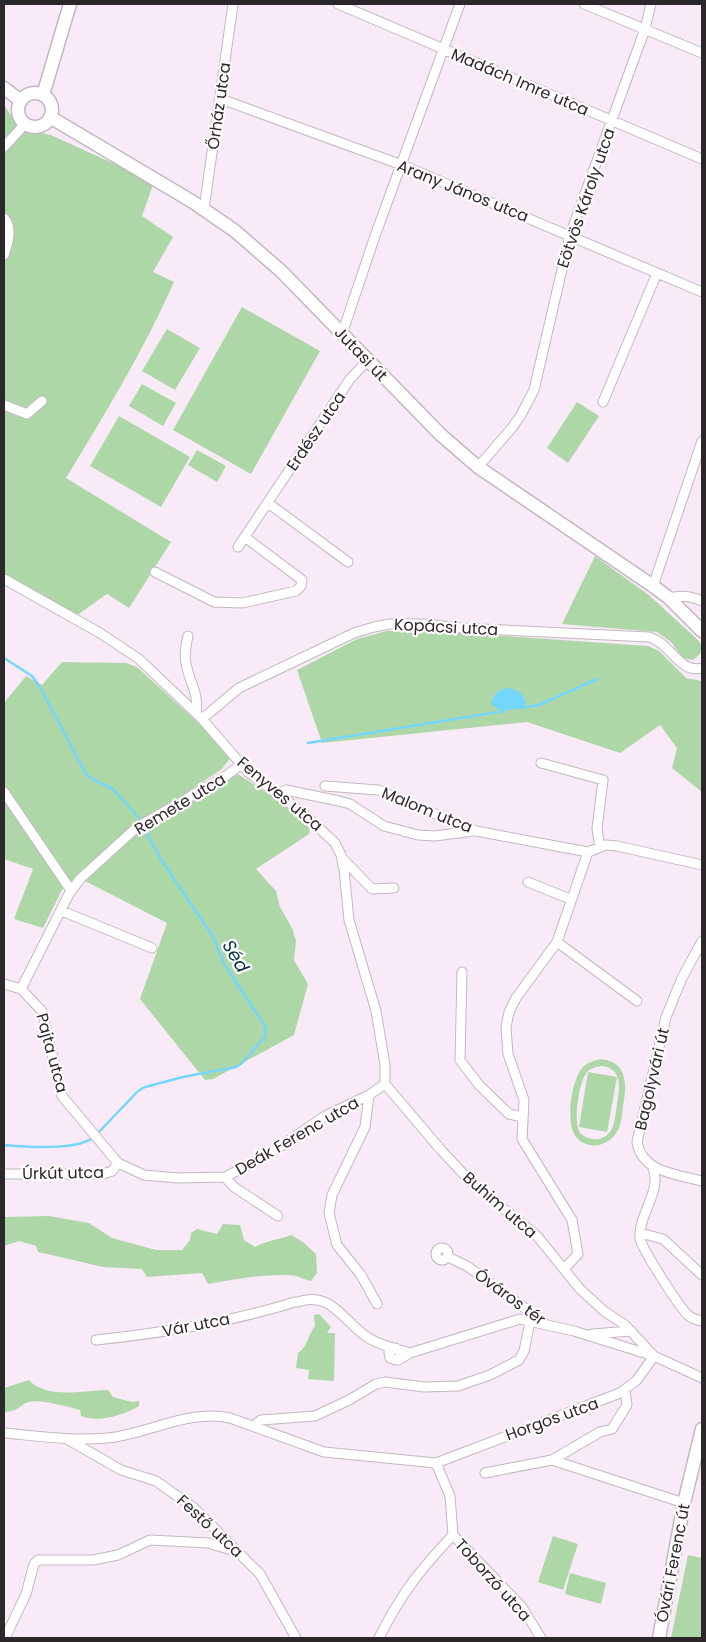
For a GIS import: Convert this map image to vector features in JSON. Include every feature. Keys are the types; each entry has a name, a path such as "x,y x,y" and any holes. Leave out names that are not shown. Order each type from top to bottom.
{"street":[{"name":"Őrház utca","path":"204,209 233,4"},
{"name":"Madách Imre utca","path":"338,4 702,159"},
{"path":"342,334 460,4"},
{"path":"584,4 702,54"},
{"name":"Eötvös Károly utca","path":"478,466 521,415 534,390 570,234 645,29 651,4"},
{"path":"43,95 67,5"},
{"path":"4,88 21,101"},
{"path":"28,94 43,95 50,102 50,117 39,126 25,124 18,113 21,101 28,94"},
{"name":"Arany János utca","path":"221,99 402,165 570,234 702,292"},
{"name":"Jutasi út","path":"50,117 108,149 204,209 235,231 268,258 441,435 478,466 669,598 702,631"},
{"path":"4,147 25,124"},
{"path":"4,255 9,241 6,220"},
{"path":"602,402 656,273"},
{"name":"Erdész utca","path":"238,547 350,379 368,360"},
{"path":"4,406 27,414 42,401"},
{"path":"653,586 702,441"},
{"path":"268,503 348,562"},
{"path":"155,572 214,602 242,603 296,591 301,586 302,580 245,537"},
{"name":"Fenyves utca","path":"4,580 116,644 138,659 199,716 240,765 326,833 335,843 342,858 349,920 376,1011 385,1065 384,1084"},
{"path":"669,598 679,595 691,596 702,601"},
{"name":"Kopácsi utca","path":"199,716 253,680 354,634 390,624 424,624 461,628 649,637 663,644 681,664 695,670 702,668"},
{"path":"188,636 185,662 198,700 199,716"},
{"path":"540,763 603,780 597,830 600,847"},
{"name":"Remete utca","path":"21,989 73,888 136,828 187,800 240,765"},
{"name":"Malom utca","path":"324,786 378,790 476,831 588,852"},
{"path":"276,794 286,790 350,804 384,826 418,835 435,836 476,831"},
{"path":"4,792 68,886 73,888"},
{"path":"564,1269 578,1254 572,1220 524,1144 524,1100 508,1054 506,1027 509,1012 516,998 557,942 570,899 588,852 600,847 617,846 702,865"},
{"path":"342,858 372,889 394,888"},
{"path":"528,882 570,899"},
{"path":"62,911 152,948"},
{"name":"Bagolyvári út","path":"653,1169 638,1150 639,1134 666,1017 682,978 702,941"},
{"path":"557,942 637,1000"},
{"path":"462,972 460,1060 479,1085 509,1114 523,1120"},
{"path":"4,984 21,989"},
{"name":"Pajta utca","path":"21,989 34,1001 45,1018 62,1096 99,1140"},
{"name":"Deák Ferenc utca","path":"99,1140 118,1163 144,1175 178,1178 225,1176 275,1151 331,1112 369,1095 384,1084"},
{"name":"Buhim utca","path":"384,1084 456,1167 537,1236 589,1298 620,1320 654,1356"},
{"path":"369,1095 365,1127 332,1195 329,1213 337,1245 361,1275 377,1304"},
{"name":"Úrkút utca","path":"4,1174 103,1174 112,1171 118,1163"},
{"path":"702,1181 653,1169 656,1181 640,1233 642,1247 682,1308 691,1318 702,1321"},
{"path":"225,1176 234,1187 278,1216"},
{"path":"640,1233 663,1238 702,1275"},
{"name":"Óváros tér","path":"448,1257 467,1266 550,1326"},
{"name":"Vár utca","path":"96,1340 142,1336 265,1311 311,1299 329,1303 370,1339 398,1348"},
{"name":"Óváros tér","path":"398,1348 392,1348 389,1354 392,1359 398,1360 410,1353 510,1321 520,1319 550,1326"},
{"path":"253,1426 261,1420 315,1416 349,1400 376,1384 385,1382 424,1387 458,1386 490,1375 518,1360 524,1351 530,1322"},
{"path":"550,1326 606,1335 619,1333 623,1330 631,1331"},
{"path":"574,1331 654,1356 702,1378"},
{"path":"619,1333 617,1340 620,1346"},
{"path":"398,1348 410,1353"},
{"name":"Horgos utca","path":"436,1463 523,1429 567,1415 625,1390 637,1380 654,1356"},
{"path":"486,1473 552,1460 600,1432 612,1428 627,1405 628,1396 625,1390"},
{"path":"4,1433 107,1438 198,1416 214,1415 253,1426 324,1452 436,1463"},
{"name":"Óvári Ferenc út","path":"659,1638 684,1503 702,1429"},
{"name":"Festő utca","path":"64,1437 111,1465 146,1476 181,1498 204,1517 264,1579 296,1638"},
{"path":"552,1460 684,1503"},
{"name":"Toborzó utca","path":"436,1463 450,1496 453,1535 522,1607 541,1638"},
{"path":"379,1638 419,1570 453,1535"},
{"path":"5,1638 26,1594 34,1564 38,1560 93,1560 118,1555 150,1540 208,1543 238,1552"}],"green space":[{"path":"4,105 21,129 51,135 154,182 142,216 173,237 153,272 174,282 137,357 66,478 171,542 129,608 107,594 76,616 4,577"},
{"path":"242,307 320,351 251,474 173,430"},
{"path":"167,329 200,348 175,390 142,371"},
{"path":"142,384 176,403 163,426 129,406"},
{"path":"577,402 599,416 568,463 547,448"},
{"path":"119,416 190,457 161,507 90,466"},
{"path":"197,450 226,466 217,482 188,465"},
{"path":"595,556 650,596 699,641 702,647 700,654 693,660 683,658 671,642 657,632 562,624"},
{"path":"387,631 431,631 648,646 659,651 686,678 702,681 702,792 672,768 677,748 660,725 620,753 527,722 322,743 297,670 357,639"},
{"path":"62,662 126,663 137,667 216,739 230,758 222,769 186,793 191,802 238,774 276,799 310,828 309,834 256,869 276,891 280,907 292,928 296,941 294,960 308,984 294,1035 213,1079 205,1080 140,999 167,923 81,879 65,884 43,928 14,919 33,869 4,859 4,703 26,676 42,685"},
{"path":"600,1059 616,1064 621,1069 624,1075 625,1090 621,1120 616,1134 607,1142 589,1145 578,1139 571,1125 572,1092 583,1067","holes":["595,1067 608,1068 617,1075 619,1085 615,1120 611,1130 604,1137 599,1139 585,1137 578,1129 577,1122 581,1084 587,1072"]},
{"path":"588,1072 617,1077 607,1132 579,1127"},
{"path":"49,1216 89,1223 112,1238 156,1250 182,1250 190,1240 191,1233 197,1229 217,1234 223,1224 240,1225 244,1240 255,1247 291,1235 303,1242 316,1254 317,1273 311,1281 296,1276 276,1275 208,1284 202,1273 147,1277 142,1269 103,1267 38,1252 36,1246 19,1241 4,1246 4,1217"},
{"path":"319,1314 331,1327 327,1333 335,1333 334,1381 308,1379 309,1370 296,1368 298,1353 303,1348 315,1326 314,1315"},
{"path":"29,1380 46,1390 56,1392 108,1390 113,1397 132,1402 139,1401 139,1406 119,1415 96,1419 81,1416 80,1410 34,1401 4,1412 4,1388"},
{"path":"553,1536 578,1544 563,1590 538,1582"},
{"path":"688,1555 702,1558 702,1638 671,1638"},
{"path":"570,1573 606,1583 601,1604 565,1594"}],"water":[{"path":"511,688 521,693 526,702 523,708 501,711 491,704 498,692"}],"waterway":[{"name":"Séd","path":"4,658 32,676 40,687 86,774 113,789 138,817 160,858 212,935 224,964 265,1026 265,1037 242,1063 236,1067 183,1077 145,1087 138,1091 97,1134"},
{"path":"520,708 539,705 597,679"},
{"path":"308,743 504,711"},
{"name":"Séd","path":"4,1145 62,1146 74,1145 93,1138"}]}
